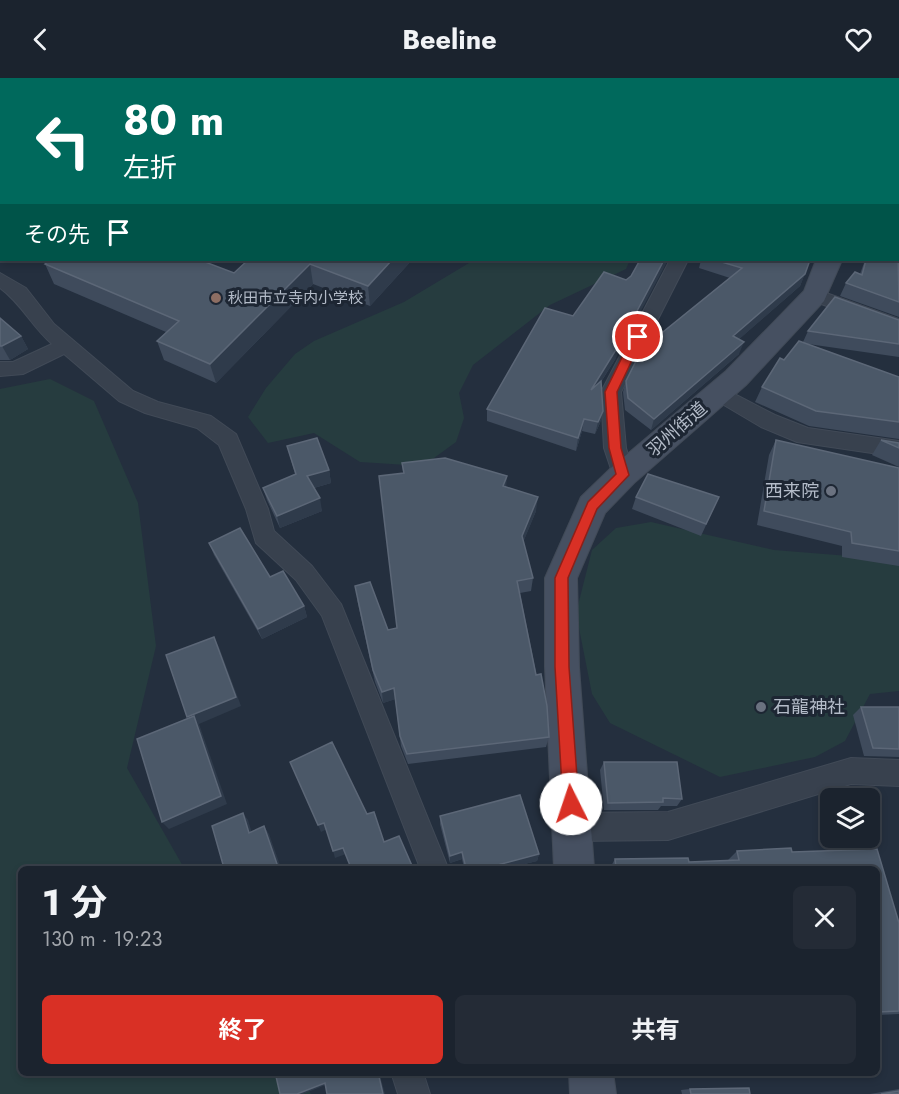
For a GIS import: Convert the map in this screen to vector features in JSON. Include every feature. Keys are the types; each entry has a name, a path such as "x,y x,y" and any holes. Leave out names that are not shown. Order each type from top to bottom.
{"street":[{"path":"623,475 615,448 611,392 678,261"},
{"name":"羽州街道","path":"574,866 562,667 561,578 592,506 623,475 736,378 815,295 829,261"},
{"path":"0,279 19,292 47,329 126,396 152,408 204,422 228,440 257,509 264,536 304,573 332,611 433,866"},
{"path":"815,295 899,326"},
{"path":"0,369 16,369 66,345"},
{"path":"719,393 768,421 805,436 899,449"},
{"path":"573,827 668,826 851,771 899,773"},
{"path":"408,1076 414,1094"},
{"path":"592,1076 594,1094"}],"green space":[{"path":"472,261 630,261 626,269 550,305 473,365 459,393 464,418 456,442 423,466 360,462 314,433 268,443 248,417 266,388 295,354 314,341 404,302"},
{"path":"50,379 94,401 138,503 156,646 127,768 183,866 18,866 18,1076 301,1076 311,1094 0,1094 0,389"},
{"path":"651,522 774,550 899,560 899,691 870,694 845,741 815,757 720,777 610,723 592,694 576,613 592,550 616,528"}],"building":[{"path":"49,261 203,261 234,273 247,261 391,261 368,286 310,264 210,364 157,341 179,321 45,264"},
{"path":"639,261 663,261 619,345 591,390 601,381 603,411 598,422 584,419 578,438 487,409 545,308 573,316 604,272 626,280"},
{"path":"718,261 810,261 805,274 733,336 744,342 654,419 628,398 626,381 642,349 742,268"},
{"path":"866,261 898,261 899,302 846,283 855,272 862,275"},
{"path":"835,297 899,320 899,344 808,331"},
{"path":"0,318 21,336 2,346 0,346"},
{"path":"799,341 899,377 899,422 816,411 762,387 780,358 784,360"},
{"path":"317,438 329,470 307,476 320,498 277,516 263,488 296,474 287,446"},
{"name":"西来院","path":"776,440 899,468 899,551 852,543 851,532 764,511"},
{"path":"881,440 899,443 899,448"},
{"path":"445,458 507,476 503,486 538,497 522,536 533,578 517,581 536,675 541,674 547,706 549,737 407,754 400,736 394,688 382,692 373,670 355,586 370,582 388,630 397,628 379,476 404,473 402,463"},
{"path":"648,474 719,497 706,524 636,497"},
{"path":"240,528 270,577 283,571 304,606 258,629 209,543"},
{"path":"214,637 236,697 187,717 166,655"},
{"path":"861,707 899,707 899,749 873,748"},
{"path":"194,716 221,796 162,822 137,739"},
{"path":"332,742 367,814 374,812 384,842 399,836 412,866 350,866 343,848 333,851 324,823 318,825 290,762"},
{"path":"604,762 677,762 682,799 663,798 663,802 608,803"},
{"path":"520,795 539,854 494,866 466,866 462,852 450,856 440,816"},
{"path":"243,813 249,833 264,826 278,866 223,866 212,826"},
{"path":"791,848 792,852 877,849 899,923 899,1011 880,1012 880,866 616,866 615,859 688,858 689,862 739,860 737,851"},
{"path":"276,1076 379,1076 383,1094 327,1094 325,1083 297,1094 280,1094"},
{"path":"749,1088 750,1094 691,1094 690,1089"},
{"path":"899,1091 899,1094 881,1094"}],"place":[{"name":"秋田市立寺内小学校","path":"216,298"},
{"name":"西来院","path":"831,491"},
{"name":"石龍神社","path":"761,707"}],"route":[{"path":"571,804 562,667 561,578 592,506 623,475 615,448 611,392 638,337"}]}
